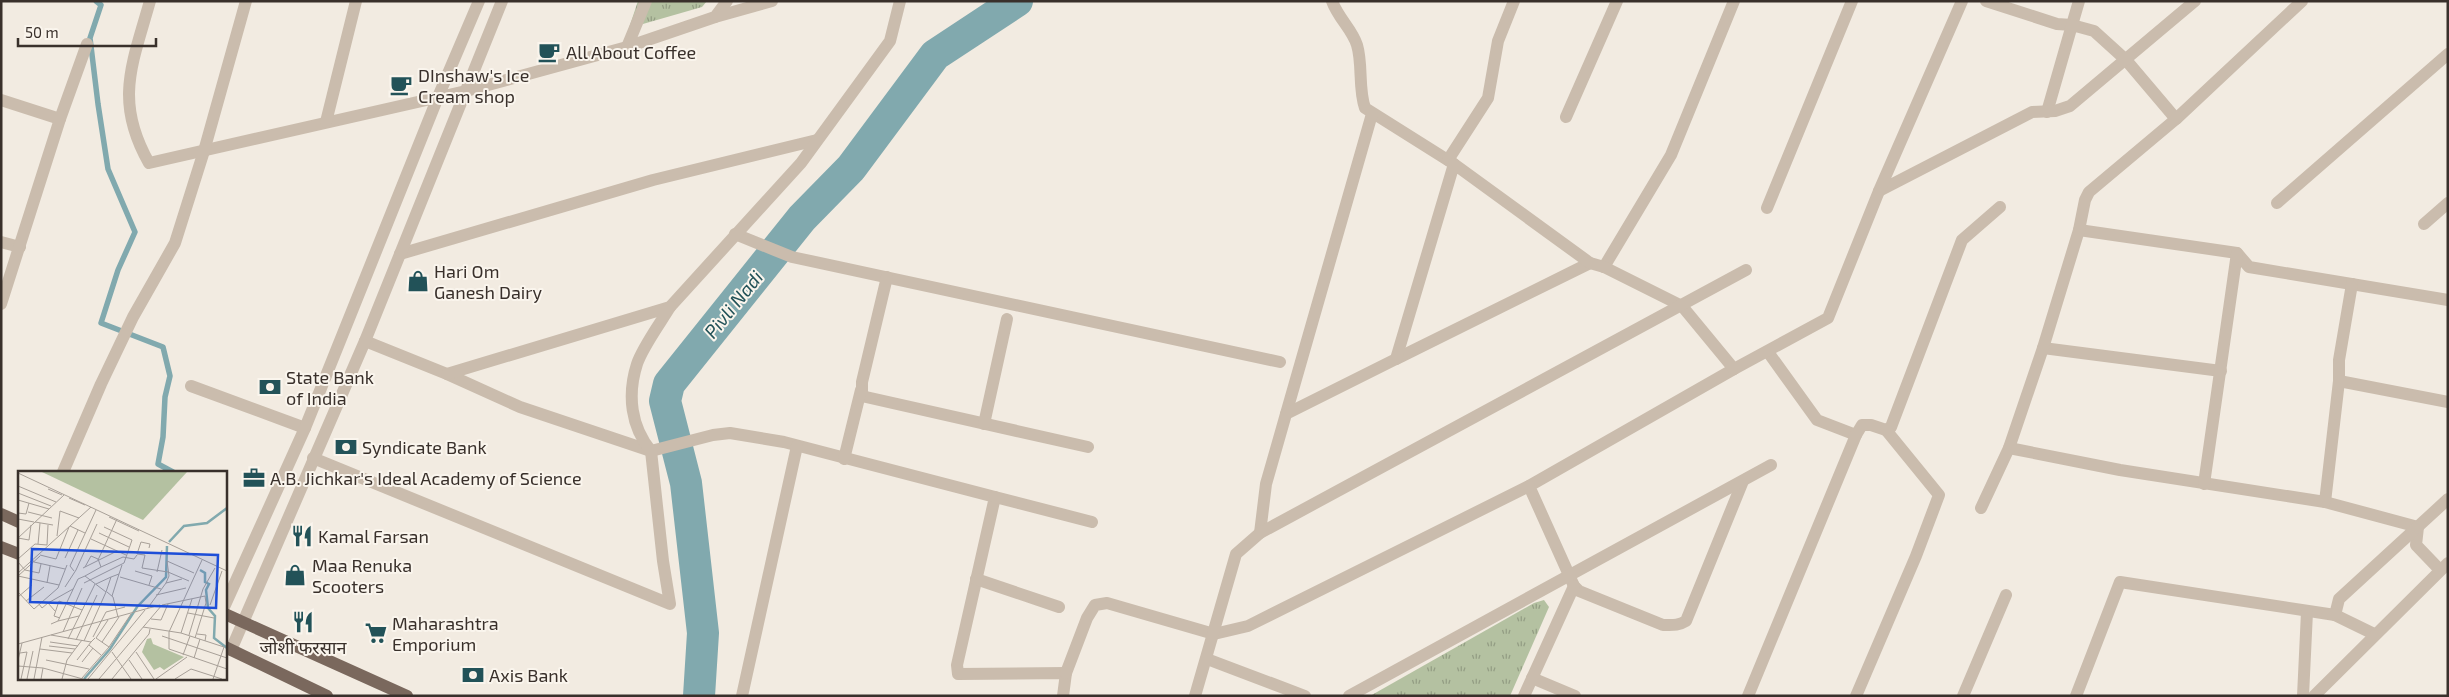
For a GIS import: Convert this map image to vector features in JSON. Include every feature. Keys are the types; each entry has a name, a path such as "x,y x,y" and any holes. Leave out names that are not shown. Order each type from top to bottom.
{"main road":[{"path":"1,514 18,522"},
{"path":"1,547 18,554"},
{"path":"226,614 408,696"},
{"path":"228,649 327,696"}],"street":[{"path":"150,1 130,71 128,98 137,142 149,164 466,91 627,47 715,17 772,1"},
{"path":"63,471 126,332 175,244 204,151 246,1"},
{"path":"326,122 356,1"},
{"path":"226,603 305,428 438,97 479,1"},
{"path":"228,649 243,622 365,341 502,1"},
{"path":"627,47 646,1"},
{"path":"715,17 727,1"},
{"path":"313,458 670,604 663,561 651,451 640,438 631,406 637,363 670,307 801,163 890,41 900,1"},
{"path":"1332,1 1336,12 1350,31 1357,45 1362,101 1365,108 1451,162 1590,264 1604,267 1682,306 1734,369"},
{"path":"1396,359 1451,162 1488,98 1498,41 1514,1"},
{"path":"1566,117 1617,1"},
{"path":"1604,267 1671,155 1734,1"},
{"path":"1767,208 1852,1"},
{"path":"1063,696 1066,672 1087,618 1095,605 1107,603 1214,634 1248,626 1529,486 1734,369 1828,318 1878,191 1962,1"},
{"path":"1986,1 2057,24 2072,25 2094,31 2126,60 2176,119"},
{"path":"2047,112 2079,1"},
{"path":"1878,191 2032,112 2047,112 2070,106 2194,1"},
{"path":"1981,508 2009,448 2043,348 2079,230 2081,213 2089,192 2176,119 2302,1"},
{"path":"1,304 60,119 87,44"},
{"path":"2278,203 2448,54"},
{"path":"1,100 60,119"},
{"path":"1260,533 1266,484 1372,114"},
{"path":"400,254 653,180 817,140"},
{"path":"2424,224 2448,203"},
{"path":"1886,430 1893,423 1962,240 2000,207"},
{"path":"2079,230 2237,253 2249,268 2448,300"},
{"path":"735,234 792,257 1280,362"},
{"path":"1,242 20,247"},
{"path":"2204,484 2237,253"},
{"path":"1286,414 1590,264"},
{"path":"1195,696 1236,554 1260,533 1746,270"},
{"path":"844,459 887,277"},
{"path":"2325,502 2339,382 2339,360 2352,284"},
{"path":"448,374 670,307"},
{"path":"984,424 1007,319"},
{"path":"365,341 448,374 520,407 651,451 700,438 730,433 797,446 1092,522"},
{"path":"2043,348 2221,371"},
{"path":"1768,352 1817,420 1856,435"},
{"path":"2339,382 2448,402"},
{"path":"191,386 305,428"},
{"path":"861,390 866,397 1088,447"},
{"path":"1748,696 1856,435 1862,426 1871,425 1886,430 1939,495 1916,556 1856,696"},
{"path":"742,696 797,446"},
{"path":"2009,448 2204,484 2325,502 2418,527"},
{"path":"1349,696 1571,581 1771,466"},
{"path":"1529,486 1571,581 1579,591 1663,625 1679,625 1686,621 1743,481"},
{"path":"995,497 957,665 958,674 1066,672"},
{"path":"2335,616 2339,599 2448,499"},
{"path":"2314,696 2444,566 2416,545 2418,527"},
{"path":"976,579 1059,607"},
{"path":"1524,696 1571,581"},
{"path":"2076,696 2120,582 2335,616 2374,634"},
{"path":"1963,696 2006,595"},
{"path":"2303,696 2307,612"},
{"path":"1207,659 1305,696"},
{"path":"1532,678 1575,696"}],"green space":[{"path":"638,1 707,1 702,7 629,28"},
{"path":"1544,600 1549,607 1510,696 1370,696 1534,603"}],"waterway":[{"path":"96,1 101,5 90,38 108,169 135,232 118,270 101,323 163,347 170,376 165,397 163,437 158,464 171,471"},
{"name":"Pivli Nadi","path":"699,696 703,633 686,483 665,401 669,384 802,218 851,168 935,55 1017,1"}],"place":[{"name":"All About Coffee","path":"549,52"},
{"name":"DInshaw's Ice Cream shop","path":"401,85"},
{"name":"Hari Om Ganesh Dairy","path":"418,281"},
{"name":"State Bank of India","path":"270,387"},
{"name":"Syndicate Bank","path":"346,447"},
{"name":"A.B. Jichkar's Ideal Academy of Science","path":"254,478"},
{"name":"Kamal Farsan","path":"302,536"},
{"name":"Maa Renuka Scooters","path":"295,575"},
{"name":"जोशी फरसान","path":"303,622"},
{"name":"Maharashtra Emporium","path":"376,633"},
{"name":"Axis Bank","path":"473,675"}]}
